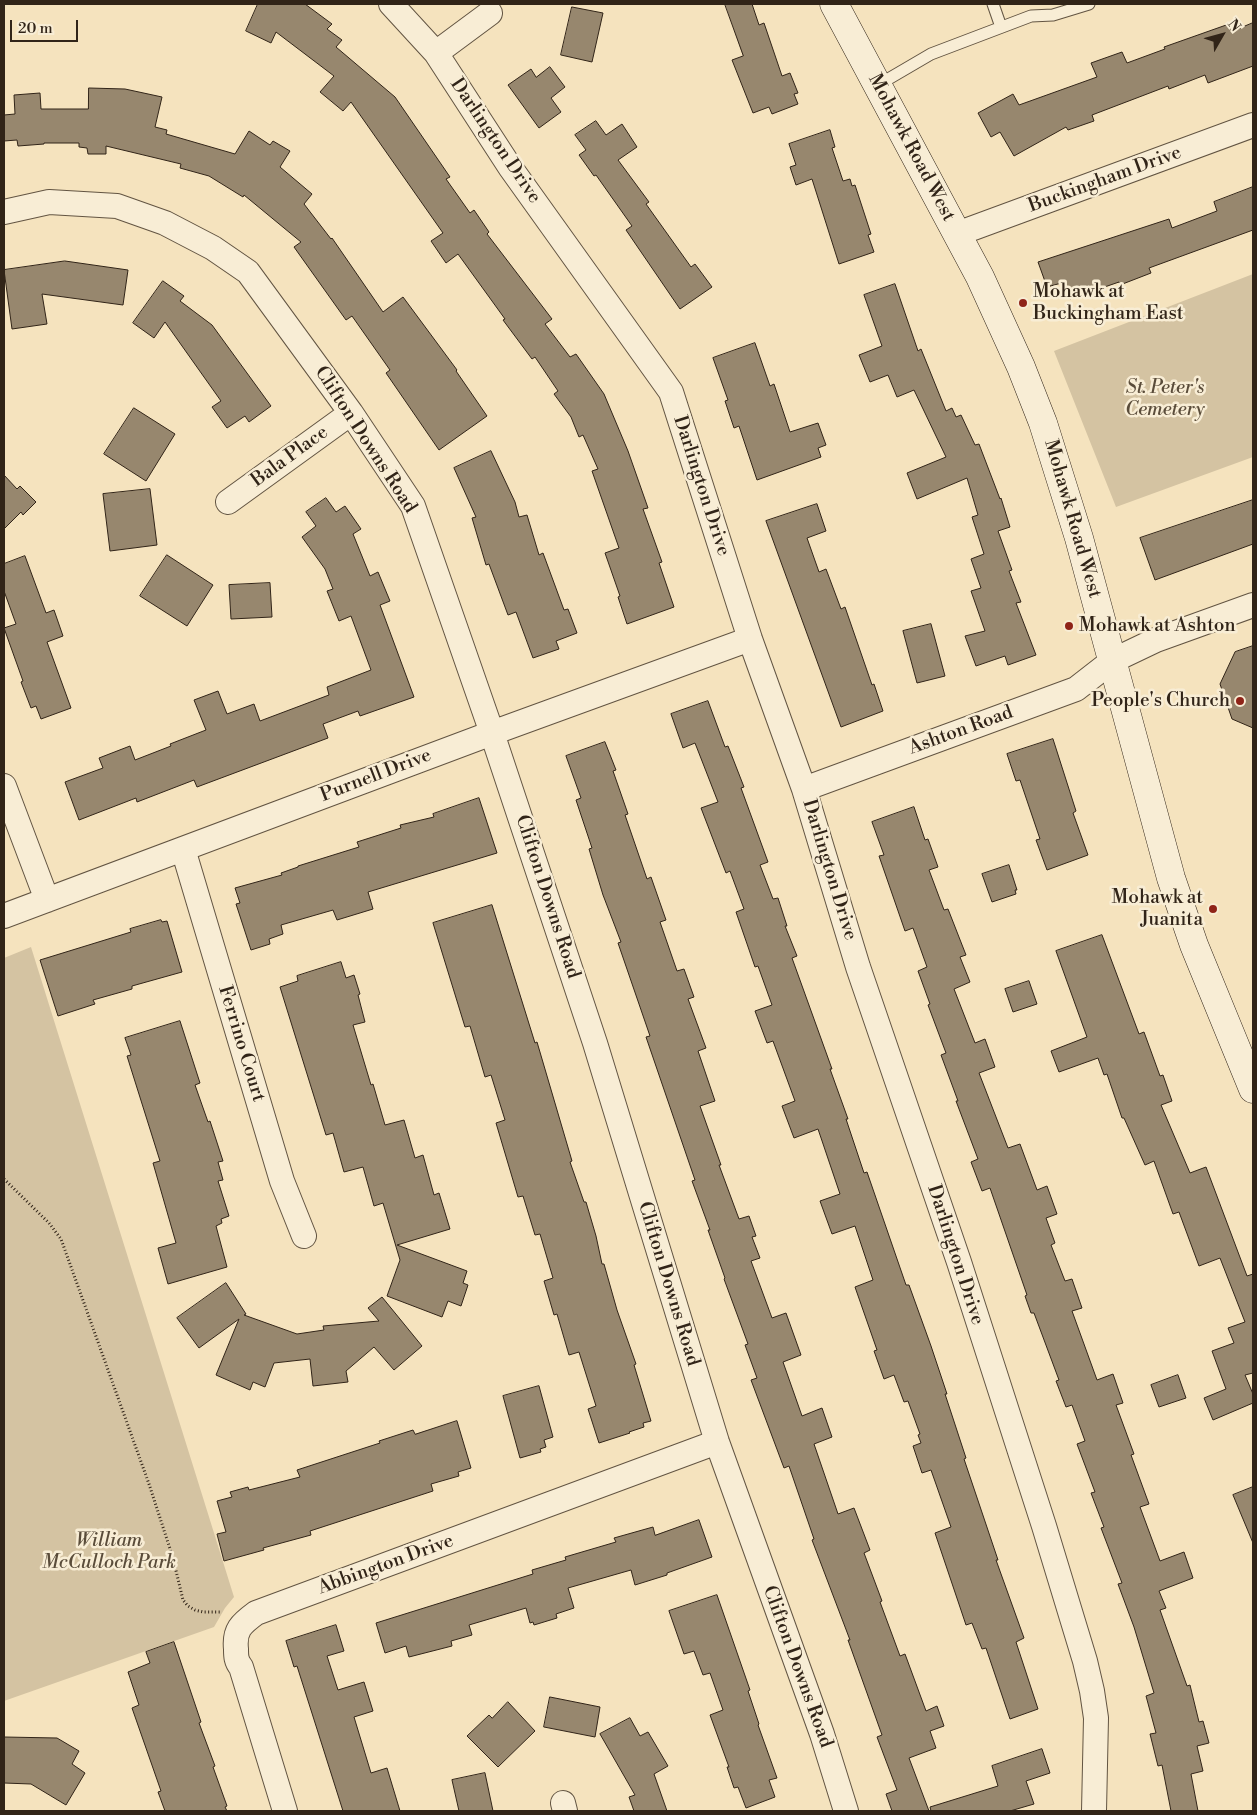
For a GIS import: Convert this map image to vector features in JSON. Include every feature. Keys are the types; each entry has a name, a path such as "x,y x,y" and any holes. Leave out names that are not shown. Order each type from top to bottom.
{"main road":[{"name":"Mohawk Road West","path":"834,4 980,277 1021,367 1043,423 1079,538 1174,887 1194,945 1253,1089"}],"street":[{"name":"Darlington Drive","path":"391,4 436,53 510,167 671,392 750,639 804,789 858,967 962,1272 1044,1526 1092,1690 1096,1718 1094,1811"},
{"path":"436,53 490,13"},
{"name":"Buckingham Drive","path":"957,234 1253,125"},
{"name":"Clifton Downs Road","path":"4,212 49,202 117,206 165,223 213,248 248,272 351,413 413,506 492,733 595,1043 717,1442 822,1734 846,1811"},
{"name":"Bala Place","path":"228,502 351,413"},
{"name":"Ashton Road","path":"804,789 1076,689 1112,661 1156,640 1253,605"},
{"name":"Purnell Drive","path":"4,916 492,733 750,639"},
{"path":"4,786 47,900"},
{"name":"Ferrino Court","path":"183,849 282,1181 304,1236"},
{"name":"Abbington Drive","path":"242,1624 256,1613 717,1442"},
{"path":"242,1624 235,1637 237,1662 241,1667 285,1811"}],"lane":[{"path":"993,4 1001,27"},
{"path":"878,85 930,54 1031,16 1052,15 1089,4"}],"path":[{"path":"4,1179 49,1223 61,1239 149,1484 173,1558 183,1600 195,1610 223,1612 242,1624"}],"green space":[{"name":"St. Peter's Cemetery","path":"1253,274 1253,457 1116,507 1054,351"},
{"name":"William McCulloch Park","path":"31,947 234,1597 214,1627 4,1701 4,958"}],"building":[{"path":"258,4 305,4 332,24 327,29 342,40 336,47 395,97 450,177 446,179 470,213 474,210 489,232 487,234 552,319 545,324 570,357 576,354 604,394 628,451 648,508 643,509 662,562 659,563 674,607 627,624 618,597 620,596 605,553 619,548 592,471 598,469 583,435 579,437 571,417 554,394 558,391 535,357 532,359 503,320 505,319 458,254 446,263 431,241 443,233 351,102 343,111 320,92 334,76 276,32 271,43 246,31"},
{"path":"725,4 752,4 759,25 764,23 782,76 790,73 798,93 794,94 798,104 772,114 769,107 753,113 732,60 743,56"},
{"path":"572,7 603,13 592,62 561,55"},
{"path":"1253,23 1253,66 1208,83 1205,75 1169,89 1168,86 1092,115 1094,121 1068,130 1066,127 1014,156 1000,132 991,137 978,113 1013,94 1019,105 1097,77 1091,63 1122,52 1127,63 1165,49 1164,47 1229,24 1232,31"},
{"path":"550,67 565,87 551,98 561,112 539,128 508,85 531,69 536,77"},
{"path":"89,88 125,89 162,97 155,127 167,130 166,134 235,154 249,131 270,145 273,141 290,151 280,167 312,194 304,204 332,238 383,312 403,297 457,370 487,416 439,450 386,373 390,370 352,316 346,320 294,247 301,242 244,195 243,197 209,176 180,168 181,164 106,146 106,154 88,154 87,148 79,147 79,143 44,143 18,146 17,140 4,141 4,115 15,114 14,95 40,93 41,109 88,109"},
{"path":"596,121 606,135 622,124 637,147 618,160 649,202 646,204 691,267 695,264 712,287 680,309 626,230 632,226 596,175 594,176 579,155 586,150 575,135"},
{"path":"830,130 835,147 832,148 843,181 850,179 852,186 855,185 871,234 868,235 874,252 839,264 812,179 796,185 790,167 796,165 789,144"},
{"path":"1253,187 1253,230 1149,268 1151,273 1120,285 1119,282 1070,299 1065,282 1047,287 1038,262 1169,219 1172,228 1217,211 1214,202"},
{"path":"65,261 128,270 123,305 42,294 47,324 12,329 4,270"},
{"path":"163,281 184,296 180,301 212,325 271,406 249,422 245,416 227,428 212,407 221,401 165,322 154,338 133,323"},
{"path":"895,284 918,351 921,349 946,411 952,408 956,417 961,415 975,445 979,444 1001,498 1010,527 998,531 1012,570 1009,571 1021,602 1016,603 1036,655 1008,665 1005,656 976,666 965,636 985,631 971,591 981,588 971,559 984,554 972,517 978,515 967,478 917,499 907,473 946,457 914,390 897,397 888,375 870,382 859,355 882,346 864,295"},
{"path":"755,343 770,386 774,384 790,432 818,423 826,445 818,448 821,457 757,480 739,426 734,428 725,401 728,400 713,358"},
{"path":"134,408 175,434 146,481 104,454"},
{"path":"491,451 515,502 519,517 527,515 539,555 543,553 564,610 568,609 577,633 556,641 559,649 533,658 516,612 508,615 489,564 486,565 472,518 476,517 454,468"},
{"path":"4,475 17,489 20,486 36,502 23,515 21,512 4,529"},
{"path":"150,489 157,545 110,551 103,494"},
{"path":"326,498 336,512 345,506 361,529 353,534 370,576 378,572 390,601 380,605 414,697 360,716 358,711 323,724 328,738 197,787 194,780 137,802 136,798 79,820 65,782 103,768 99,758 130,746 135,760 206,730 194,700 218,691 227,714 254,704 260,721 329,695 327,687 371,670 351,616 339,621 327,591 333,589 325,569 302,537 316,526 306,512"},
{"path":"1253,500 1253,544 1155,580 1140,538"},
{"path":"817,504 826,531 807,538 819,572 826,569 841,609 845,607 883,711 841,727 766,521"},
{"path":"167,555 213,585 187,626 140,596"},
{"path":"25,556 46,613 54,610 63,636 47,642 71,708 41,719 36,706 31,708 4,628 16,624 4,591 4,564"},
{"path":"270,583 272,617 231,619 229,585"},
{"path":"931,624 945,676 917,683 903,631"},
{"name":"People's Church","path":"1253,646 1253,728 1232,719 1220,684 1235,652"},
{"path":"708,701 725,747 728,746 744,787 741,788 768,862 760,865 773,899 778,898 787,926 785,926 797,956 792,958 832,1069 830,1069 848,1119 846,1119 864,1173 867,1172 906,1285 909,1285 931,1346 966,1458 964,1459 998,1560 996,1560 1024,1638 1016,1642 1038,1709 1010,1719 986,1648 982,1649 972,1623 966,1625 935,1533 951,1527 931,1470 922,1473 913,1446 921,1443 918,1435 920,1434 908,1401 904,1402 894,1375 884,1379 874,1351 877,1350 855,1287 873,1280 855,1226 832,1234 820,1201 840,1194 818,1129 794,1138 782,1106 795,1101 773,1041 767,1043 755,1011 772,1005 758,966 755,967 736,912 744,909 730,871 726,873 701,808 718,802 695,743 683,748 671,714"},
{"path":"1053,739 1076,811 1073,813 1088,855 1047,870 1036,840 1040,839 1020,780 1016,781 1007,754"},
{"path":"605,742 616,770 613,771 628,814 625,815 647,879 651,877 666,920 660,922 677,971 684,969 694,997 688,999 706,1048 698,1051 715,1101 700,1106 739,1219 749,1216 756,1236 752,1237 760,1258 751,1261 772,1318 786,1313 801,1355 783,1362 802,1416 822,1408 832,1437 814,1444 838,1514 854,1508 870,1550 864,1553 900,1656 905,1654 926,1711 937,1706 944,1726 930,1731 936,1748 909,1758 929,1811 892,1811 886,1794 897,1790 877,1737 882,1735 848,1640 850,1640 812,1540 814,1539 789,1466 784,1468 751,1380 757,1378 745,1345 748,1344 724,1279 708,1230 710,1230 692,1181 695,1180 646,1037 650,1036 618,943 621,942 603,895 589,849 592,848 576,800 581,798 566,756"},
{"path":"479,798 497,853 368,892 373,909 337,920 333,910 281,925 283,934 269,939 270,944 251,950 236,904 240,903 235,888 282,875 281,873 298,866 359,847 357,842 401,828 400,825 434,817 433,814"},
{"path":"914,807 925,840 928,839 938,867 929,870 944,910 948,909 966,955 960,957 970,982 954,989 975,1043 985,1039 995,1067 979,1073 1008,1148 1020,1144 1037,1190 1047,1186 1057,1214 1046,1218 1055,1243 1051,1245 1065,1281 1072,1279 1082,1308 1072,1311 1097,1380 1113,1374 1123,1403 1116,1405 1134,1454 1131,1455 1149,1504 1140,1507 1160,1561 1184,1552 1193,1578 1159,1591 1166,1608 1160,1610 1187,1686 1190,1685 1199,1722 1203,1721 1209,1743 1197,1746 1203,1771 1191,1774 1198,1811 1171,1811 1162,1765 1158,1766 1150,1734 1156,1733 1146,1696 1154,1693 1134,1627 1118,1584 1122,1583 1101,1528 1104,1527 1091,1493 1095,1492 1077,1444 1085,1441 1072,1405 1066,1407 1056,1381 1059,1380 1034,1313 1031,1313 1025,1296 1027,1295 990,1188 982,1191 971,1162 978,1159 941,1055 946,1053 928,1005 930,1004 918,971 927,967 913,928 905,931 879,856 884,855 872,822"},
{"path":"1009,865 1017,890 1015,890 1016,894 992,902 982,874"},
{"path":"492,905 535,1043 537,1042 572,1161 570,1162 584,1202 586,1202 602,1264 604,1264 617,1310 636,1364 634,1365 651,1421 643,1423 644,1427 630,1433 599,1443 588,1409 596,1406 579,1352 569,1355 557,1314 554,1315 544,1281 553,1278 540,1234 535,1235 523,1196 518,1197 496,1123 505,1120 491,1075 485,1077 470,1026 465,1027 433,923"},
{"path":"161,920 162,922 167,921 182,972 132,986 132,989 93,1000 95,1004 58,1016 40,960 131,932 130,929"},
{"path":"1102,935 1139,1034 1144,1032 1160,1076 1163,1075 1172,1101 1161,1105 1190,1173 1206,1167 1247,1276 1253,1274 1253,1373 1245,1375 1253,1394 1253,1403 1213,1420 1204,1398 1226,1389 1212,1351 1234,1343 1228,1328 1245,1322 1220,1258 1199,1266 1179,1212 1173,1214 1154,1161 1145,1165 1124,1118 1122,1118 1107,1074 1104,1075 1098,1058 1059,1072 1051,1051 1087,1037 1056,951"},
{"path":"341,962 346,978 354,975 360,994 358,995 365,1022 353,1025 385,1125 404,1120 415,1158 423,1155 434,1195 439,1193 450,1229 397,1245 467,1271 463,1283 468,1285 461,1306 448,1301 442,1317 387,1296 400,1260 383,1203 374,1206 363,1167 344,1172 333,1133 326,1135 280,987 298,981 297,976"},
{"path":"1029,981 1037,1004 1013,1012 1005,989"},
{"path":"180,1021 200,1083 195,1085 208,1122 210,1121 223,1161 218,1162 223,1180 218,1181 229,1216 221,1219 222,1223 216,1226 227,1267 168,1284 158,1248 176,1243 153,1163 160,1161 127,1056 131,1055 125,1038"},
{"path":"226,1283 246,1314 244,1315 297,1334 324,1330 323,1326 379,1321 368,1308 382,1297 422,1346 394,1370 374,1347 346,1371 348,1382 313,1386 310,1359 274,1363 265,1387 253,1382 250,1390 216,1375 239,1319 199,1348 177,1318"},
{"path":"1178,1375 1186,1398 1159,1407 1151,1385"},
{"path":"539,1386 553,1437 544,1440 546,1447 540,1449 541,1452 520,1458 503,1396"},
{"path":"457,1421 471,1468 458,1472 459,1476 431,1484 433,1491 310,1531 311,1535 224,1561 217,1534 226,1532 217,1501 232,1497 230,1492 248,1487 249,1490 300,1477 297,1470 380,1443 379,1441 413,1430 415,1434"},
{"path":"1253,1487 1253,1543 1233,1495"},
{"path":"699,1520 712,1557 667,1573 667,1575 635,1585 631,1570 568,1588 574,1608 556,1614 557,1618 534,1625 533,1622 530,1623 526,1608 469,1625 472,1635 451,1641 452,1646 409,1657 406,1646 385,1653 376,1623 533,1574 532,1570 566,1560 565,1557 616,1542 614,1538 653,1527 655,1535"},
{"path":"717,1595 750,1690 748,1691 758,1725 777,1778 769,1780 775,1797 746,1808 738,1787 734,1788 727,1767 729,1767 710,1715 723,1710 710,1673 703,1675 694,1651 684,1654 669,1611"},
{"path":"336,1625 344,1651 327,1656 338,1690 364,1682 373,1711 354,1717 371,1773 387,1768 400,1811 343,1811 297,1666 294,1667 286,1641"},
{"path":"174,1642 201,1722 199,1723 215,1766 213,1767 227,1806 225,1807 227,1811 165,1811 158,1792 161,1791 132,1708 139,1705 128,1672 150,1663 146,1652"},
{"path":"550,1697 600,1707 595,1737 544,1727"},
{"path":"508,1702 535,1731 498,1767 467,1736 489,1715 492,1718"},
{"path":"630,1718 640,1736 648,1732 668,1766 654,1774 667,1811 634,1811 629,1797 635,1795 600,1734"},
{"path":"4,1737 57,1738 79,1751 72,1764 85,1773 66,1805 31,1784 4,1783"},
{"path":"1042,1749 1050,1773 1026,1781 1034,1804 1010,1811 931,1811 930,1807 998,1786 992,1766"},
{"path":"485,1773 493,1811 459,1811 452,1780"}],"place":[{"name":"Mohawk at Buckingham East","path":"1023,303"},
{"name":"Mohawk at Ashton","path":"1069,626"},
{"name":"People's Church","path":"1240,701"},
{"name":"Mohawk at Juanita","path":"1213,909"}]}
